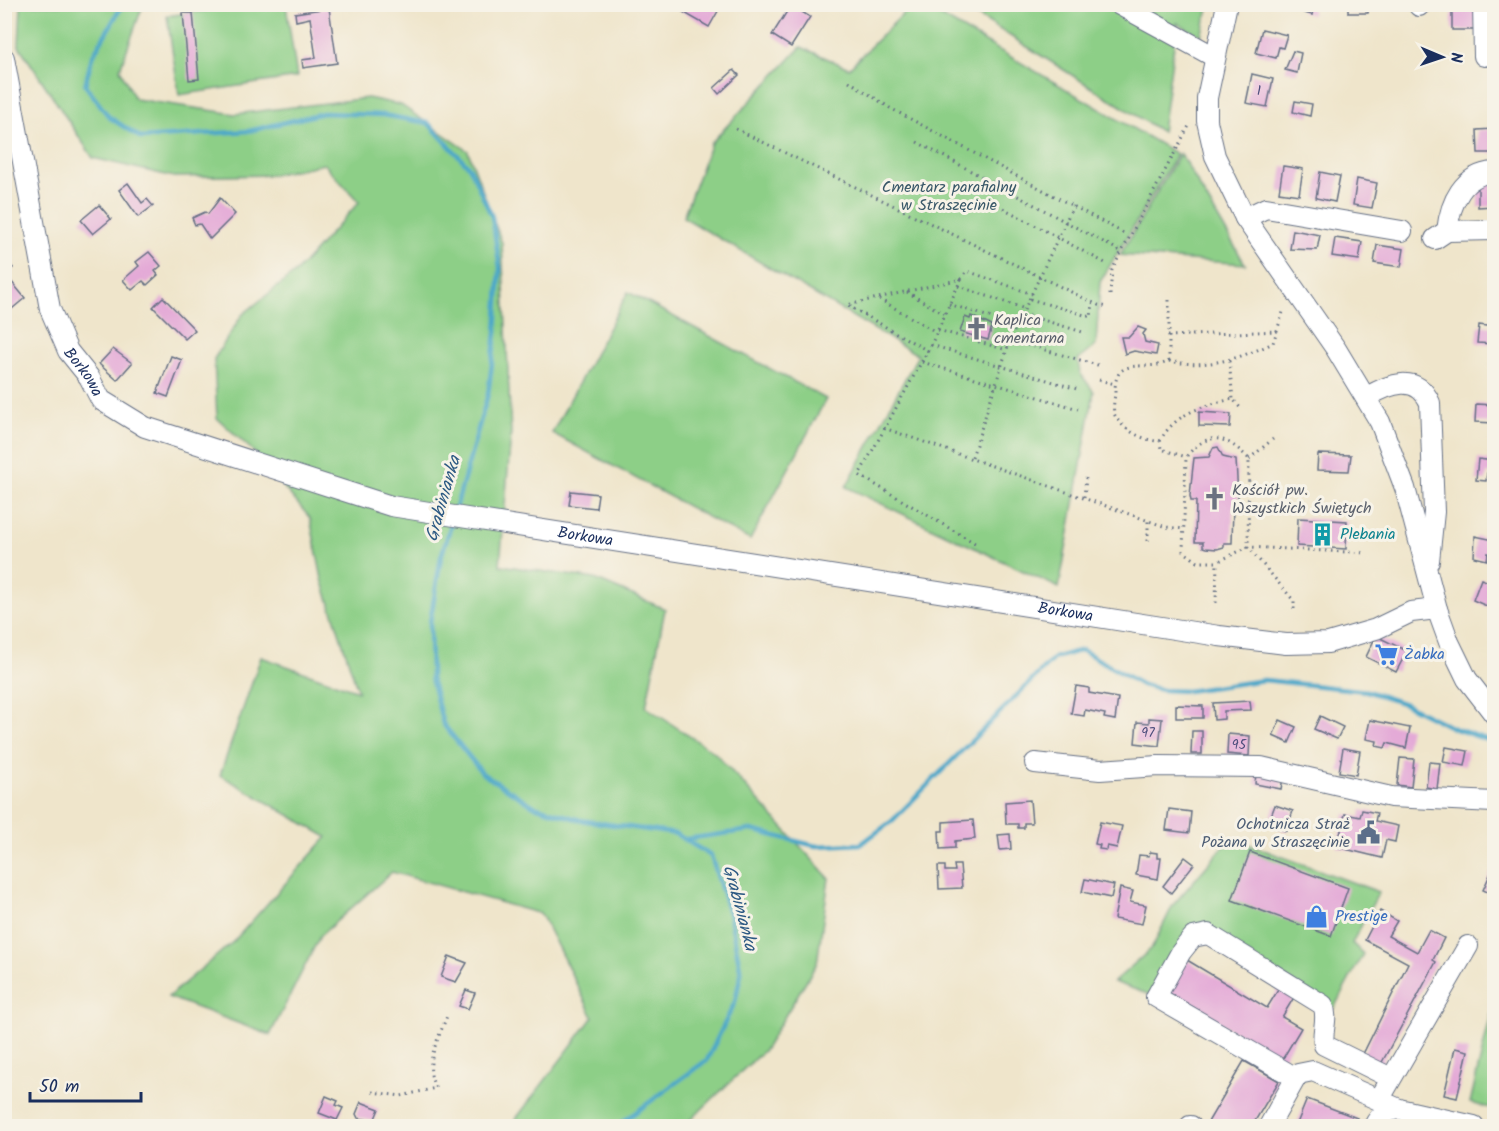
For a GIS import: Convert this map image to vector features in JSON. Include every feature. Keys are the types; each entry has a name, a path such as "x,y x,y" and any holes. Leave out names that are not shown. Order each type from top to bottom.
{"street":[{"path":"1118,4 1214,56"},
{"path":"1227,4 1214,56 1207,98 1207,121 1215,156 1245,218 1368,397 1396,461 1437,609 1461,669 1494,714"},
{"path":"1483,4 1484,56"},
{"name":"Borkowa","path":"4,58 50,309 68,351 89,377 101,400 145,427 391,506 1144,625 1286,644 1328,643 1376,629 1411,612 1437,609"},
{"path":"1494,172 1474,176 1459,193 1441,235 1494,230"},
{"path":"1245,218 1266,208 1402,231"},
{"path":"1368,397 1388,386 1405,382 1422,390 1430,403 1434,512 1428,573"},
{"path":"1035,763 1100,770 1158,766 1261,767 1391,797 1494,802"},
{"path":"1296,1078 1156,997 1181,952 1193,938 1208,934 1323,1005 1327,1015 1322,1034 1324,1045 1391,1078"},
{"path":"1378,1100 1468,945"},
{"path":"1269,1126 1298,1074 1313,1071 1399,1109 1474,1126"},
{"path":"1374,1126 1378,1117 1387,1111 1399,1109"}],"path":[{"path":"849,81 890,108 1127,235"},
{"path":"1110,295 1112,270 1195,115"},
{"path":"736,129 1040,278 1093,303 1108,307"},
{"path":"917,142 1122,252"},
{"path":"972,457 1010,340 1074,206"},
{"path":"1004,208 1107,264"},
{"path":"978,545 859,475 928,351 961,279 967,271 1032,294"},
{"path":"928,351 847,305 961,279"},
{"path":"958,286 1025,309"},
{"path":"906,291 944,314"},
{"path":"878,298 937,331 1007,350"},
{"path":"1030,299 1090,316 1093,303"},
{"path":"1169,300 1169,362"},
{"path":"949,304 1017,326"},
{"path":"1160,441 1153,442 1136,434 1119,421 1114,412 1115,384 1118,374 1124,369 1160,367 1169,362 1184,364 1229,361 1273,343 1284,309"},
{"path":"1023,314 1086,333"},
{"path":"1168,336 1278,331"},
{"path":"1010,340 1101,366"},
{"path":"931,345 1077,389"},
{"path":"1229,361 1233,399 1242,410"},
{"path":"922,362 1078,409"},
{"path":"1099,380 1115,384"},
{"path":"1185,457 1161,449 1160,441 1164,432 1197,406 1233,399"},
{"path":"884,428 1166,527 1184,529"},
{"path":"1294,609 1294,601 1248,547 1249,459 1234,443 1223,439 1205,439 1194,445 1185,457 1183,551 1198,562 1217,562 1248,547 1365,553"},
{"path":"1249,459 1273,439"},
{"path":"1084,497 1086,478"},
{"path":"1148,520 1148,541"},
{"path":"1216,603 1217,562"},
{"path":"372,1092 401,1096 436,1088 429,1077 431,1058 447,1016"}],"green space":[{"path":"21,5 143,5 120,69 135,99 235,114 368,98 401,105 468,151 502,243 511,434 500,565 595,579 665,609 646,707 715,753 829,878 817,963 765,1049 684,1126 514,1126 515,1120 593,1017 541,914 392,872 320,936 270,1035 168,997 234,941 327,837 220,775 261,657 358,691 322,579 310,518 252,450 217,418 214,359 242,315 297,271 359,202 324,164 271,175 174,177 93,158 19,46"},
{"path":"244,5 286,5 297,77 179,95 167,16"},
{"name":"Cmentarz parafialny w Straszęcinie","path":"912,5 922,5 1177,154 1100,282 1096,345 1078,360 1080,373 1094,392 1059,588 846,487 918,355 683,217 711,143 801,47 849,68"},
{"path":"961,5 1209,5 1201,36 1177,23 1162,132"},
{"path":"1180,153 1245,264 1120,255"},
{"path":"628,292 826,399 750,540 552,433"},
{"path":"1231,838 1379,892 1352,943 1363,954 1334,1008 1199,924 1156,997 1114,982 1152,948 1173,905"},
{"path":"1491,1014 1494,1015 1494,1109 1470,1103"}],"building":[{"path":"669,4 722,4 709,27"},
{"path":"1303,4 1314,4 1312,15 1301,12"},
{"path":"791,5 810,17 791,47 772,35"},
{"path":"1348,5 1369,5 1368,13 1348,13"},
{"path":"329,8 337,63 303,68 302,60 316,58 310,18 296,21 295,13"},
{"path":"1452,8 1476,8 1476,30 1452,30"},
{"path":"183,13 193,13 199,79 189,80"},
{"path":"1262,29 1287,35 1283,48 1279,47 1276,58 1256,53"},
{"path":"1293,51 1301,53 1297,73 1285,70"},
{"path":"734,70 739,75 719,94 714,88"},
{"path":"1252,74 1273,79 1267,107 1246,103"},
{"path":"1295,101 1312,104 1310,116 1293,112"},
{"path":"1494,129 1494,153 1478,153 1477,130"},
{"path":"1283,166 1303,169 1299,195 1279,192"},
{"path":"1320,172 1340,176 1335,202 1316,198"},
{"path":"1357,179 1377,183 1372,208 1353,205"},
{"path":"1480,181 1492,181 1494,206 1478,207"},
{"path":"128,183 142,203 147,199 153,206 138,217 119,190"},
{"path":"220,198 235,214 210,239 200,224 195,225 192,218 205,212 208,214"},
{"path":"99,205 111,219 93,234 81,220"},
{"path":"1293,230 1320,235 1317,250 1290,249"},
{"path":"1335,238 1362,242 1359,260 1332,256"},
{"path":"1377,245 1404,249 1401,267 1374,263"},
{"path":"149,252 161,266 155,271 158,275 147,285 143,281 132,290 123,280 139,266 136,262"},
{"path":"7,261 13,268 5,274 25,298 7,313 4,310 4,263"},
{"path":"163,297 195,330 185,339 153,307"},
{"name":"Kaplica cmentarna","path":"971,316 992,326 988,340 960,332 965,317 970,319"},
{"path":"1479,325 1494,327 1494,344 1477,343"},
{"path":"1138,327 1146,330 1143,334 1145,342 1158,345 1156,355 1134,351 1125,354 1121,337 1129,337"},
{"path":"113,349 132,363 117,380 99,364"},
{"path":"171,356 182,360 168,397 157,393"},
{"path":"1476,404 1494,405 1494,423 1475,422"},
{"path":"1199,412 1231,414 1230,427 1199,426"},
{"name":"Kościół pw. Wszystkich Świętych","path":"1218,447 1223,457 1236,460 1238,497 1237,507 1233,507 1232,543 1224,543 1224,547 1217,549 1203,547 1203,542 1195,542 1196,501 1191,501 1190,496 1194,458 1209,457 1213,448"},
{"path":"1318,454 1351,455 1349,471 1317,470"},
{"path":"1478,459 1494,461 1494,474 1487,473 1486,481 1476,480"},
{"path":"571,491 598,494 596,508 569,505"},
{"name":"Plebania","path":"1298,518 1347,521 1346,549 1297,546"},
{"path":"1475,536 1494,540 1492,554 1488,553 1487,560 1474,557"},
{"path":"1481,579 1494,584 1491,608 1473,600"},
{"name":"Żabka","path":"1376,636 1407,651 1396,672 1366,657"},
{"path":"1076,686 1089,688 1089,693 1118,698 1115,720 1104,718 1105,714 1085,710 1084,716 1071,714"},
{"path":"1250,701 1251,710 1224,711 1224,719 1214,720 1213,703"},
{"path":"1176,705 1203,706 1203,718 1176,718"},
{"path":"1320,716 1343,727 1337,739 1314,729"},
{"path":"1149,718 1162,719 1159,746 1135,743 1137,722 1149,723"},
{"path":"1280,720 1296,727 1289,743 1273,736"},
{"path":"1370,720 1410,728 1406,748 1387,743 1385,748 1376,746 1377,741 1366,739"},
{"path":"1192,731 1202,731 1202,754 1191,754"},
{"path":"1228,734 1250,736 1249,756 1227,754"},
{"path":"1446,747 1468,751 1465,766 1443,762"},
{"path":"1343,748 1360,751 1356,775 1339,772"},
{"path":"1400,758 1414,759 1411,787 1397,785"},
{"path":"1429,762 1440,763 1437,789 1426,787"},
{"path":"1256,773 1283,778 1281,789 1255,784"},
{"path":"1030,800 1032,823 1024,823 1024,828 1018,828 1018,824 1006,824 1005,802"},
{"path":"1275,805 1293,811 1286,831 1268,824"},
{"path":"1169,809 1191,812 1189,833 1166,830"},
{"name":"Ochotnicza Straż Pożana w Straszęcinie","path":"1362,810 1377,813 1375,821 1398,826 1395,842 1386,840 1382,858 1337,847 1345,814 1360,817"},
{"path":"973,820 975,839 955,841 955,848 940,849 939,831 943,831 943,822"},
{"path":"1100,822 1122,826 1117,848 1107,846 1106,850 1099,849 1100,845 1095,844"},
{"path":"1010,834 1011,849 1000,850 998,835"},
{"path":"1150,852 1157,853 1157,858 1161,858 1158,879 1136,875 1139,855 1149,856"},
{"path":"1250,852 1348,888 1331,936 1232,900"},
{"path":"1185,857 1194,864 1171,893 1163,886"},
{"path":"954,865 960,865 962,888 939,889 938,866 945,866 945,871 955,871"},
{"path":"1494,866 1494,895 1483,890"},
{"path":"1085,879 1114,885 1111,898 1082,892"},
{"path":"1120,888 1133,891 1130,902 1146,905 1142,924 1114,919"},
{"path":"1380,911 1397,921 1388,936 1417,952 1429,930 1444,938 1433,960 1436,962 1381,1064 1363,1054 1408,963 1365,940"},
{"path":"449,956 467,963 456,982 441,977"},
{"path":"1187,960 1267,1008 1281,985 1296,994 1282,1017 1301,1028 1282,1060 1168,992"},
{"path":"466,990 475,993 468,1009 459,1006"},
{"path":"1455,1048 1468,1051 1457,1098 1444,1095"},
{"path":"1244,1061 1279,1081 1252,1126 1216,1126 1208,1122"},
{"path":"326,1096 338,1101 336,1105 343,1108 337,1120 319,1113"},
{"path":"1307,1099 1357,1118 1354,1126 1296,1126"},
{"path":"361,1102 379,1109 374,1121 358,1118 356,1114"}],"waterway":[{"name":"Grabinianka","path":"123,4 92,57 85,85 109,117 141,138 249,131 323,113 383,115 428,123 470,168 492,217 500,268 496,333 488,394 455,511"},
{"name":"Grabinianka","path":"452,522 441,557 430,622 431,678 443,724 483,774 534,806 580,820 676,834 711,856 730,916 741,973 735,1002 707,1060 617,1126"},
{"path":"686,839 751,830 816,846 861,844 892,821 1054,658 1082,650 1142,685 1162,690 1187,691 1264,680 1367,691 1405,704 1453,728 1494,742"}],"place":[{"name":"Kaplica cmentarna","path":"976,329"},
{"name":"Kościół pw. Wszystkich Świętych","path":"1214,499"},
{"name":"Plebania","path":"1322,534"},
{"name":"Żabka","path":"1386,654"},
{"name":"Ochotnicza Straż Pożana w Straszęcinie","path":"1368,833"},
{"name":"Prestige","path":"1317,916"}]}
